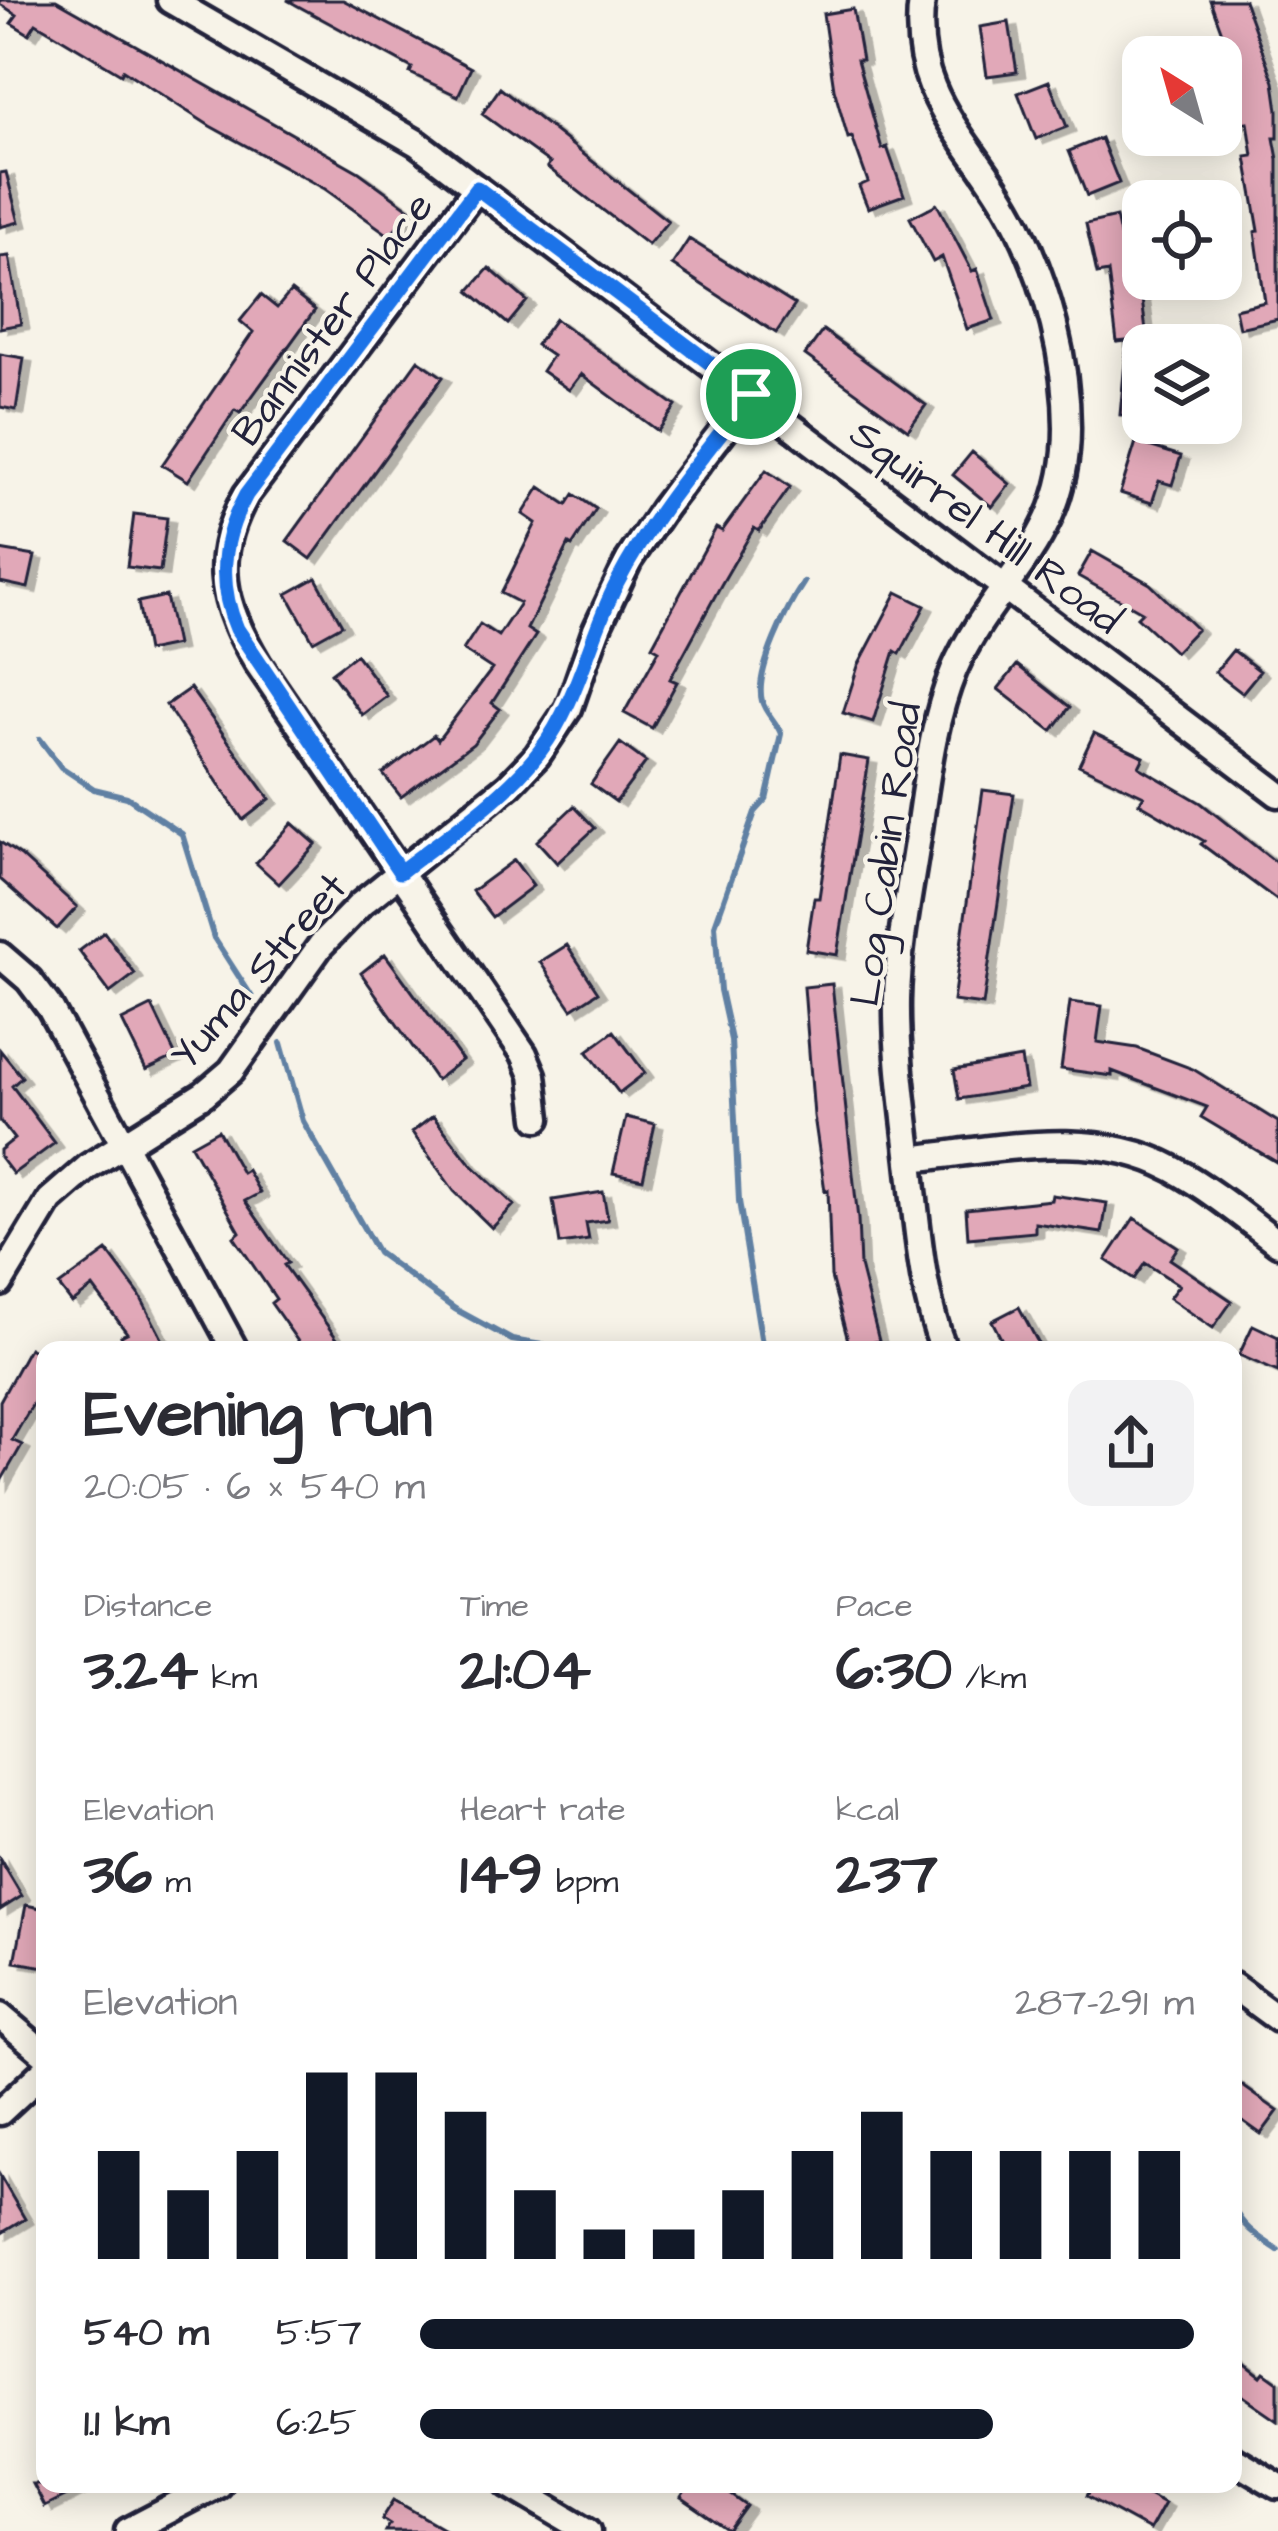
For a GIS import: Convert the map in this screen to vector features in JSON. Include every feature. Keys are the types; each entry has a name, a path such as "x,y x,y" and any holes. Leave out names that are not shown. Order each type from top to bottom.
{"street":[{"name":"Squirrel Hill Road","path":"170,0 417,143 1278,794"},
{"name":"Log Cabin Road","path":"922,0 920,54 927,82 995,183 1020,230 1049,310 1064,387 1067,432 1058,493 1044,530 962,653 933,737 897,995 910,1159 928,1300 941,1341"},
{"name":"Bannister Place","path":"477,188 246,495 224,554 224,585 237,629 524,1054 538,1118"},
{"name":"Yuma Street","path":"0,1283 50,1200 88,1167 204,1094 231,1071 321,945 361,904 537,756 569,708 596,630 629,560 751,394"},
{"path":"0,955 29,980 50,1008 230,1341"},
{"path":"910,1159 1087,1144 1116,1149 1170,1167 1278,1243"},
{"path":"1242,1993 1278,2020"},
{"path":"0,2015 36,2046"},
{"path":"0,2112 36,2078"},
{"path":"1242,2464 1278,2486"},
{"path":"128,2531 201,2493"},
{"path":"524,2493 588,2531"}],"building":[{"path":"0,0 56,0 359,172 410,209 390,236 325,189 210,126 123,70 121,74 36,23 29,34 11,23 17,15"},
{"path":"287,0 343,0 471,68 458,96"},
{"path":"1210,0 1244,0 1274,82 1278,110 1278,138 1274,138 1278,319 1242,327 1235,309 1265,302 1246,157 1253,156 1248,122 1242,123 1242,36 1223,36"},
{"path":"853,9 862,60 857,60 882,149 887,147 904,195 868,208 859,186 868,182 852,137 848,138 834,89 823,14"},
{"path":"1009,22 1017,72 987,76 980,27"},
{"path":"1049,81 1067,127 1036,139 1018,93"},
{"path":"500,88 668,221 648,245 547,167 550,163 482,114"},
{"path":"1101,138 1119,183 1087,196 1069,151"},
{"path":"6,172 19,222 0,227 0,173"},
{"path":"937,204 972,271 977,269 994,320 967,329 942,257 933,262 910,218"},
{"path":"1116,217 1122,244 1122,300 1142,300 1145,324 1122,324 1122,342 1117,342 1108,272 1097,274 1086,224"},
{"path":"689,239 795,305 776,333 672,265"},
{"path":"9,256 21,324 0,328 0,257"},
{"path":"489,268 527,301 508,324 469,291"},
{"path":"291,291 315,310 240,413 235,410 188,481 162,465 253,332 240,321 261,295 277,308"},
{"path":"555,319 676,406 658,431 581,374 569,390 542,371 552,356 536,345"},
{"path":"823,330 926,405 908,430 805,355"},
{"path":"0,354 24,358 16,410 0,407"},
{"path":"418,360 443,377 311,559 287,541"},
{"path":"1135,444 1181,456 1172,485 1159,481 1152,503 1120,493"},
{"path":"972,452 1010,484 992,507 953,475"},
{"path":"766,470 790,487 759,531 754,528 721,585 670,679 677,682 652,728 624,713 659,650 652,646 716,528 722,531"},
{"path":"540,487 567,505 574,494 596,509 569,544 527,629 536,635 492,703 500,709 473,744 401,797 383,774 434,735 438,740 492,669 463,650 480,624 498,636 520,603 501,593 536,523 523,514"},
{"path":"134,514 167,518 160,571 127,567"},
{"path":"0,550 35,556 28,588 0,582"},
{"path":"1092,551 1150,584 1197,629 1175,652 1137,617 1142,612 1078,576"},
{"path":"316,578 342,625 313,641 287,594"},
{"path":"897,592 925,606 900,654 895,651 873,722 843,713 858,666"},
{"path":"166,596 176,645 147,651 138,602"},
{"path":"1233,650 1260,671 1242,693 1215,672"},
{"path":"356,654 387,696 362,715 331,673"},
{"path":"1017,665 1070,707 1052,731 998,689"},
{"path":"190,688 270,799 243,820 166,705"},
{"path":"1094,733 1144,757 1139,767 1201,803 1278,864 1278,901 1201,844 1204,841 1139,803 1144,796 1079,765"},
{"path":"620,743 646,762 616,802 591,784"},
{"path":"840,755 869,760 837,955 806,950 814,898 819,898"},
{"path":"983,790 1014,794 983,1005 953,1001"},
{"path":"574,806 595,828 557,863 537,841"},
{"path":"292,823 316,844 279,884 256,863"},
{"path":"0,842 77,907 57,929 0,879"},
{"path":"514,860 533,886 492,917 472,891"},
{"path":"104,932 135,974 110,993 79,951"},
{"path":"567,945 598,992 572,1009 540,962"},
{"path":"385,954 462,1060 436,1080 361,973"},
{"path":"832,984 860,1266 879,1341 848,1341 831,1277 828,1190 814,1116 804,987"},
{"path":"1070,1002 1102,1006 1097,1042 1137,1048 1193,1069 1278,1122 1278,1163 1201,1117 1207,1107 1112,1071 1112,1076 1061,1069"},
{"path":"152,1006 176,1056 146,1070 122,1021"},
{"path":"614,1031 645,1073 619,1093 587,1051"},
{"path":"0,1050 22,1077 12,1086 55,1143 13,1174 0,1157 0,1150 14,1139 0,1121"},
{"path":"1021,1058 1026,1088 959,1099 954,1070"},
{"path":"433,1116 469,1162 514,1205 492,1228 454,1191 412,1132"},
{"path":"626,1117 655,1124 643,1179 613,1173"},
{"path":"218,1130 242,1173 247,1170 260,1193 245,1201 337,1339 298,1341 234,1237 240,1232 191,1145"},
{"path":"603,1192 608,1220 586,1223 589,1240 560,1244 553,1200"},
{"path":"1052,1195 1107,1203 1102,1233 1035,1223 1035,1232 968,1238 966,1209 1051,1200"},
{"path":"1134,1218 1178,1247 1170,1259 1232,1301 1213,1328 1169,1298 1179,1285 1145,1263 1134,1279 1106,1260"},
{"path":"107,1251 139,1294 163,1341 124,1341 121,1336 127,1333 93,1287 72,1303 59,1286"},
{"path":"1019,1307 1037,1341 1002,1341 992,1321"},
{"path":"1253,1325 1278,1337 1278,1372 1242,1356"},
{"path":"29,1348 36,1352 36,1399 12,1440 22,1445 0,1483 0,1401"},
{"path":"0,1859 22,1896 0,1910"},
{"path":"26,1905 36,1907 36,1966 15,1962"},
{"path":"1242,2085 1278,2111 1261,2134 1242,2120"},
{"path":"0,2176 25,2219 0,2234"},
{"path":"1242,2361 1278,2382 1278,2420 1242,2395"},
{"path":"37,2493 72,2493 44,2507"},
{"path":"684,2493 729,2493 747,2506 729,2531 681,2498"},
{"path":"1146,2493 1164,2503 1149,2530 1087,2496"},
{"path":"394,2500 448,2531 386,2531 390,2524 382,2519"}],"waterway":[{"path":"762,1341 739,1201 731,1040 720,990 715,925 755,812 766,800 781,734 762,701 763,674 804,582"},
{"path":"40,739 61,767 94,789 127,797 182,834 214,938 252,997"},
{"path":"281,1043 303,1121 378,1253 455,1309 518,1341"},
{"path":"1242,2221 1278,2250"}],"route":[{"path":"477,188 751,394 629,560 596,630 569,708 537,756 400,872 258,664 231,615 224,554 246,495 477,188"}]}
